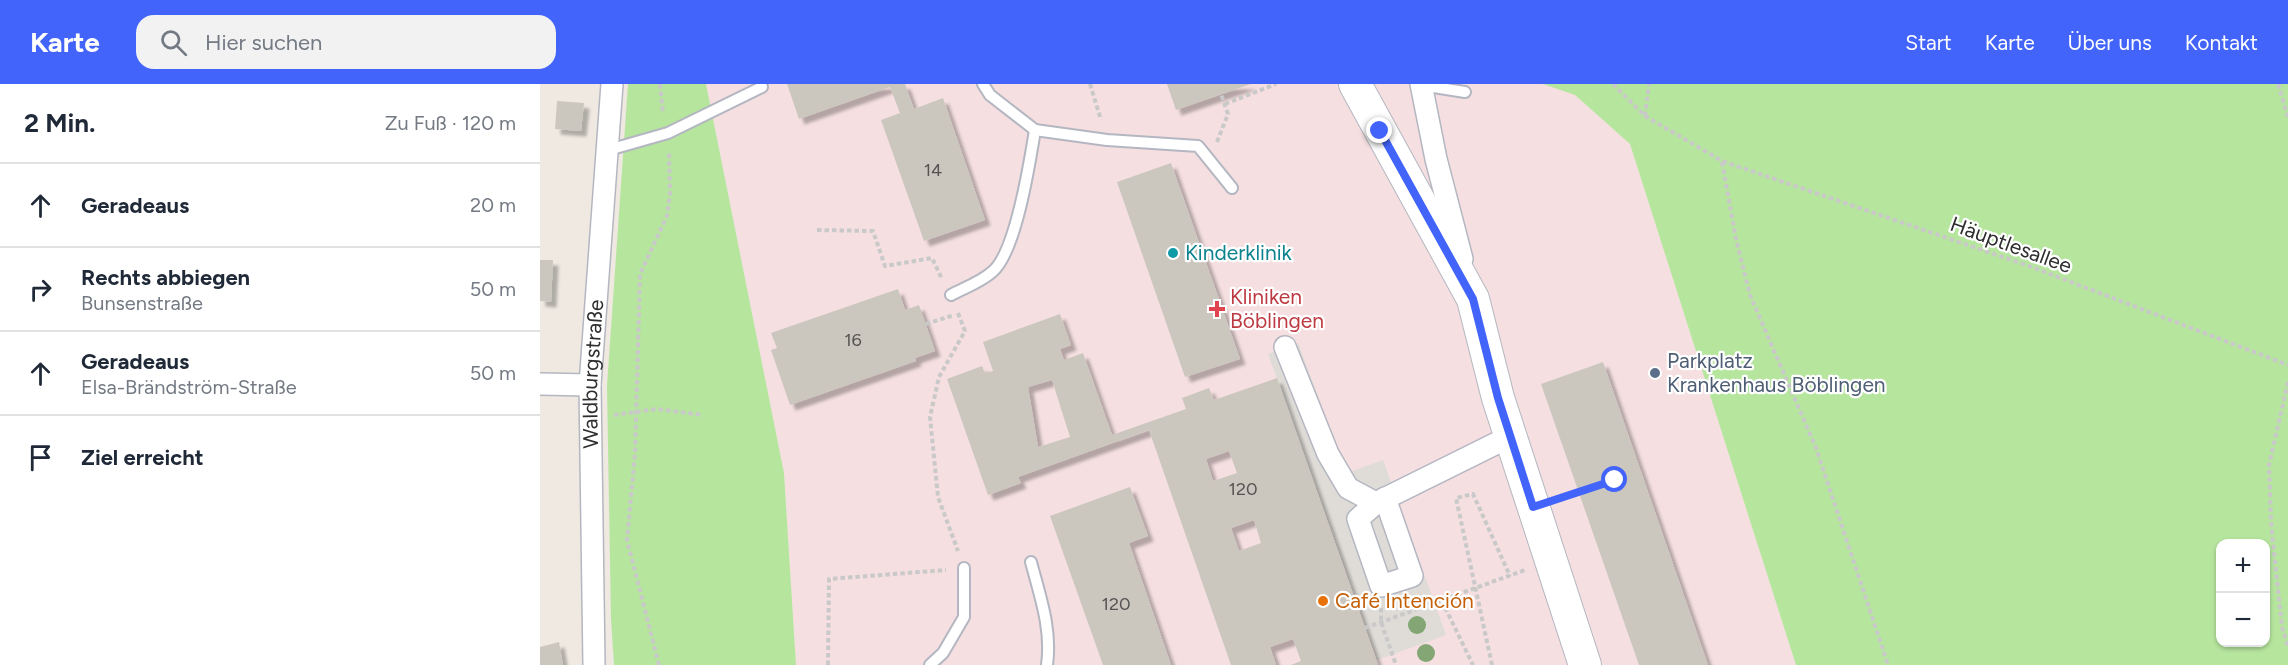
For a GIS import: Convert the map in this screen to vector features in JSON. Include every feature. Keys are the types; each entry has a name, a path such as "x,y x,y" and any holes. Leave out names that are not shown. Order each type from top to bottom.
{"street":[{"name":"Waldburgstraße","path":"594,665 590,385 605,151 612,84"},
{"path":"1355,84 1473,299"},
{"path":"1421,84 1436,159 1511,436 1585,665"},
{"path":"1285,347 1328,454 1348,488 1381,500 1412,576 1381,586 1358,519 1381,500 1511,436"},
{"path":"540,384 590,385"}],"lane":[{"path":"983,84 990,95 1035,130 1107,140 1198,146 1232,188"},
{"path":"1421,84 1465,92"},
{"path":"605,151 668,133 762,87"},
{"path":"951,295 994,271 1008,245 1019,214 1035,130"},
{"path":"1031,562 1050,644 1047,665"},
{"path":"930,665 943,653 964,617 964,568"}],"path":[{"path":"658,665 627,540 636,412 640,274 667,216 670,193 668,133 660,84"},
{"path":"1090,84 1098,111"},
{"path":"1224,104 1276,84"},
{"name":"Häuptlesallee","path":"1612,84 1645,116 1722,161 2029,266 2288,365"},
{"path":"1645,116 1650,84"},
{"path":"2278,84 2288,117"},
{"path":"1216,145 1228,114 1221,94"},
{"path":"1722,161 1736,239 1750,295 1816,448 1888,665"},
{"path":"817,230 873,231 885,266 932,258 951,295 965,331 939,377 930,417 938,497 964,568 830,579 828,665"},
{"path":"926,324 958,313"},
{"path":"2288,382 2269,465 2271,523 2282,627 2288,646"},
{"path":"610,415 657,409 703,415"},
{"path":"1533,507 1615,480"},
{"path":"1365,628 1442,601 1477,588 1510,576 1473,494 1456,498 1477,588 1492,665"},
{"path":"1381,586 1381,622 1396,665"},
{"path":"1442,601 1473,665"}],"shaded area":[{"name":"Kliniken Böblingen","path":"706,84 1543,84 1575,95 1630,144 1796,665 796,665 784,473"},
{"path":"1298,343 1347,473 1383,460 1446,635 1377,660 1268,354"}],"green space":[{"path":"628,84 706,84 784,473 796,665 614,665 611,619 607,386"},
{"path":"1543,84 2288,84 2288,665 1796,665 1630,144 1575,95"}],"building":[{"path":"787,84 905,84 914,109 943,98 985,220 924,241 881,120 900,113 890,87 799,119"},
{"path":"1167,84 1251,84 1176,110"},
{"path":"557,101 584,103 581,131 555,129"},
{"name":"Kinderklinik","path":"1171,163 1240,359 1185,377 1117,182"},
{"path":"540,260 553,260 551,302 540,301"},
{"path":"898,289 905,310 919,305 935,351 915,358 916,361 790,405 771,350 777,348 771,333"},
{"path":"1060,314 1071,345 1060,349 1064,360 1083,353 1112,435 1186,409 1182,398 1209,388 1214,400 1277,378 1378,665 1291,665 1301,661 1293,639 1270,647 1276,665 1231,665 1149,430 1018,477 1021,483 988,495 947,379 982,366 985,373 993,371 983,342","holes":["1052,380 1070,437 1038,447 1028,387","1229,451 1237,473 1213,481 1206,459","1254,520 1261,543 1239,551 1231,528"]},
{"path":"1603,362 1708,665 1639,665 1541,384"},
{"path":"1130,487 1148,536 1129,543 1171,665 1103,665 1050,516"},
{"path":"559,642 563,665 540,665 540,647"}],"place":[{"name":"Kinderklinik","path":"1173,253"},
{"name":"Kliniken Böblingen","path":"1217,309"},
{"name":"Parkplatz Krankenhaus Böblingen","path":"1655,373"},
{"name":"Café Intención","path":"1323,601"}],"route":[{"path":"1380,131 1473,299 1498,398 1533,507 1615,480"}]}
